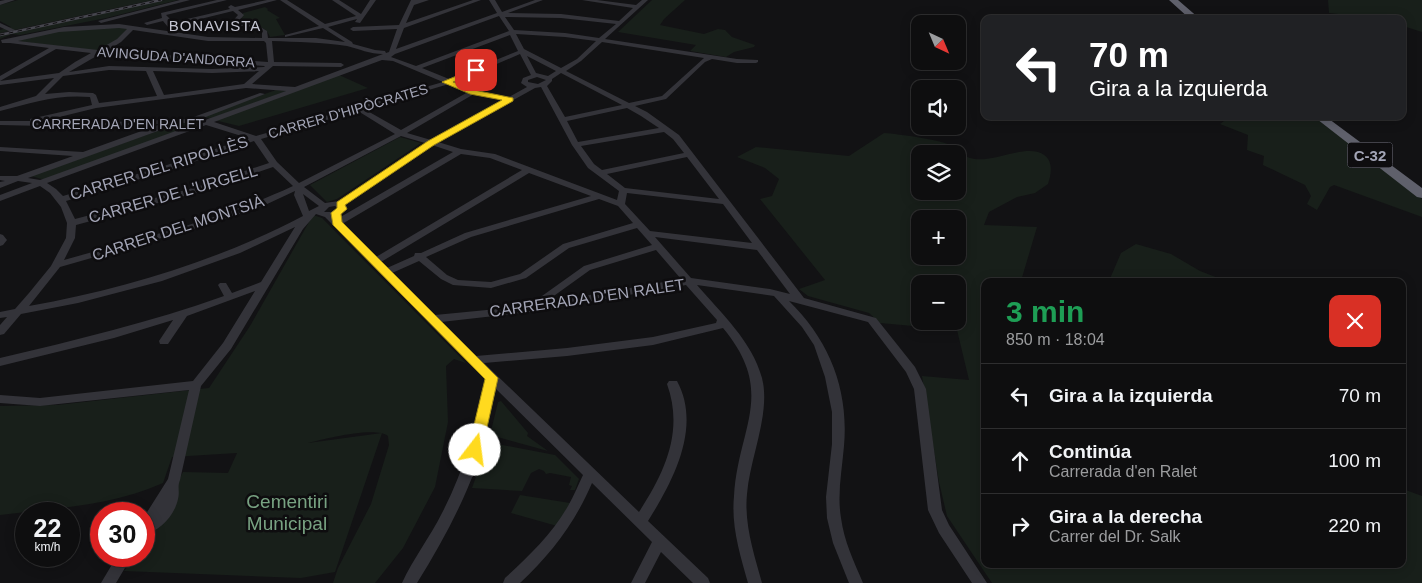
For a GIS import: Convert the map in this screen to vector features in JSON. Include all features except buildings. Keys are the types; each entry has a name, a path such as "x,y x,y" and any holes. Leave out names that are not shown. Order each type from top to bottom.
{"highway":[{"path":"1165,0 1183,15"},
{"path":"1173,0 1191,15"},
{"name":"C-32","path":"1323,120 1422,194"},
{"name":"C-32","path":"1333,120 1422,185"}],"street":[{"path":"0,3 12,0"},
{"path":"9,39 98,24 187,0"},
{"path":"168,22 163,14 223,0 241,15 234,23 257,27 265,32 265,39 268,42 268,66 246,86"},
{"path":"147,23 168,22 274,0"},
{"path":"283,0 351,43 347,45"},
{"path":"335,0 361,16"},
{"path":"373,0 353,29 401,27 478,0"},
{"path":"380,55 394,46 413,2 426,0"},
{"path":"492,0 523,51 534,76"},
{"path":"186,122 341,65 380,55 499,12 524,0"},
{"path":"0,198 362,65 394,46 540,0"},
{"path":"585,0 637,7"},
{"path":"328,213 334,203 340,204 431,143 546,81 579,60 618,22 645,0"},
{"path":"499,12 618,22"},
{"path":"274,39 361,16"},
{"path":"98,24 208,39 316,40 347,45 416,68 472,92 510,99"},
{"name":"AVINGUDA D'ANDORRA","path":"1,26 9,39 56,47 268,66 341,65"},
{"path":"40,97 60,75 77,62 117,42 131,28"},
{"path":"416,68 512,32 565,35 738,61 756,61"},
{"path":"0,79 56,47"},
{"path":"523,51 631,106 676,137 800,300"},
{"name":"CARRER D'HIPÒCRATES","path":"256,138 446,82 523,51"},
{"path":"563,120 664,98 703,61 710,57"},
{"path":"362,65 407,65"},
{"path":"0,83 109,68 212,71 268,66"},
{"path":"149,70 161,96"},
{"path":"534,86 526,85 524,81 528,77 544,76 576,145 591,166 623,190 724,202"},
{"path":"18,124 96,106 161,96 246,86 296,89"},
{"path":"0,109 40,97 74,92 93,95 96,106"},
{"name":"CARRER DEL MONTSIÀ","path":"57,265 203,223 299,187 401,134 472,92"},
{"path":"358,108 401,134 460,152 492,156 622,204 741,344 757,381 757,414 741,486 740,512 755,583"},
{"path":"0,185 176,122"},
{"name":"CARRERADA D'EN RALET","path":"0,124 88,125 207,122 256,138"},
{"path":"576,145 666,129"},
{"path":"256,138 274,164 328,213 492,378 703,583"},
{"name":"CARRER DEL RIPOLLÈS","path":"62,199 167,168 256,138"},
{"path":"0,149 86,154"},
{"path":"302,202 328,213 460,152"},
{"path":"600,173 688,154"},
{"name":"CARRER DE L'URGELL","path":"72,223 196,190 274,164"},
{"path":"376,261 530,169"},
{"path":"0,178 20,178 44,182 62,199 72,223 69,241 57,265 0,331"},
{"path":"299,187 298,195 302,202 302,210 308,218"},
{"path":"622,204 623,190"},
{"path":"386,272 418,256 486,229 600,196"},
{"path":"155,524 166,512 173,499 172,489 168,489 174,480 196,385 227,346 299,228 312,213 328,213 342,209 340,204"},
{"path":"0,315 98,295 159,278 258,243 308,218"},
{"path":"418,256 444,277 456,283 491,285 523,276 566,246 639,224"},
{"path":"649,234 760,247"},
{"path":"0,237 2,240 0,243"},
{"path":"530,309 587,268 659,246"},
{"name":"CARRERADA D'EN RALET","path":"433,319 530,309 689,282 778,294 872,320 911,370 920,389 935,510 944,529 980,583"},
{"path":"223,285 230,297"},
{"path":"0,362 114,334 183,314 263,285"},
{"path":"778,294 798,315 818,345 838,406 839,433 834,474 834,516 841,549 856,583"},
{"path":"164,341 183,314"},
{"path":"474,360 567,352 653,341 724,324"},
{"path":"409,583 423,562 462,486 477,442 492,378"},
{"path":"640,520 666,475 676,451 680,424 680,403 673,384"},
{"path":"0,399 40,402 196,385"},
{"path":"510,583 538,558 556,538 573,511 590,473"},
{"path":"638,583 660,540"},
{"path":"108,583 119,567"}],"shaded area":[{"path":"153,0 165,0 0,36 0,33"}],"green space":[{"path":"18,0 153,0 0,33 0,30 11,27 0,21 0,5"},
{"path":"165,0 178,0 106,18 20,35 12,34 0,39 0,36"},
{"path":"652,0 685,0 660,25 704,34 718,29 725,30 732,37 755,45 754,47 734,52 726,57 690,51 696,45 618,32"},
{"path":"1328,0 1422,0 1422,32 1406,27 1406,15 1347,15 1329,13"},
{"path":"265,7 280,18 276,19 285,35 270,37 268,32 261,27 238,22 243,13"},
{"path":"123,26 130,29 102,51 16,41 63,30"},
{"path":"339,75 368,88 239,126 214,120"},
{"path":"276,90 287,91 212,118 199,117"},
{"path":"1226,120 1318,120 1422,199 1422,217 1334,185 1330,187 1317,210 1307,204 1311,196 1305,185 1263,165 1264,156 1247,150 1248,135 1220,124"},
{"path":"180,123 196,124 45,180 31,176"},
{"path":"884,133 910,136 951,145 911,145 911,200 966,200 966,156 986,159 1030,151 1038,152 1047,157 1051,170 1048,184 1035,193 1017,197 989,212 984,225 1037,227 1022,278 981,278 981,567 947,516 939,482 922,376 969,380 957,330 966,330 966,275 911,275 911,326 880,323 869,313 808,296 799,289 825,280 760,199 772,196 779,179 765,168 737,157 756,147 849,156"},
{"path":"400,137 421,143 337,199 327,202 310,185"},
{"name":"Cementiri Municipal","path":"313,215 322,218 466,363 454,359 446,366 448,422 435,487 403,548 375,583 333,583 338,568 371,504 389,445 388,436 382,433 335,572 301,578 124,571 127,567 155,567 155,526 183,472 228,473 237,453 172,457 163,483 124,497 80,505 80,502 15,502 15,513 0,515 0,406 57,405 209,388 250,326","holes":["381,433 308,443 349,434"]},
{"path":"1136,244 1171,254 1200,271 1218,278 1110,278 1121,253"},
{"path":"501,401 528,433 527,436 548,451 490,435 498,402"},
{"path":"497,444 555,455 579,479 575,490 570,490 572,486 569,485 571,477 546,474 539,469 531,473 522,491 472,488 486,449"},
{"path":"1406,490 1422,496 1422,583 992,583 982,568 1406,568"},
{"path":"520,495 570,503 557,526 511,513"}],"railway":[{"path":"0,35 161,0"}],"district":[{"name":"BONAVISTA","path":"215,25"}],"route":[{"path":"475,450 492,378 337,223 336,213 343,207 340,204 431,143 510,99 472,92 446,82 476,70"}]}
